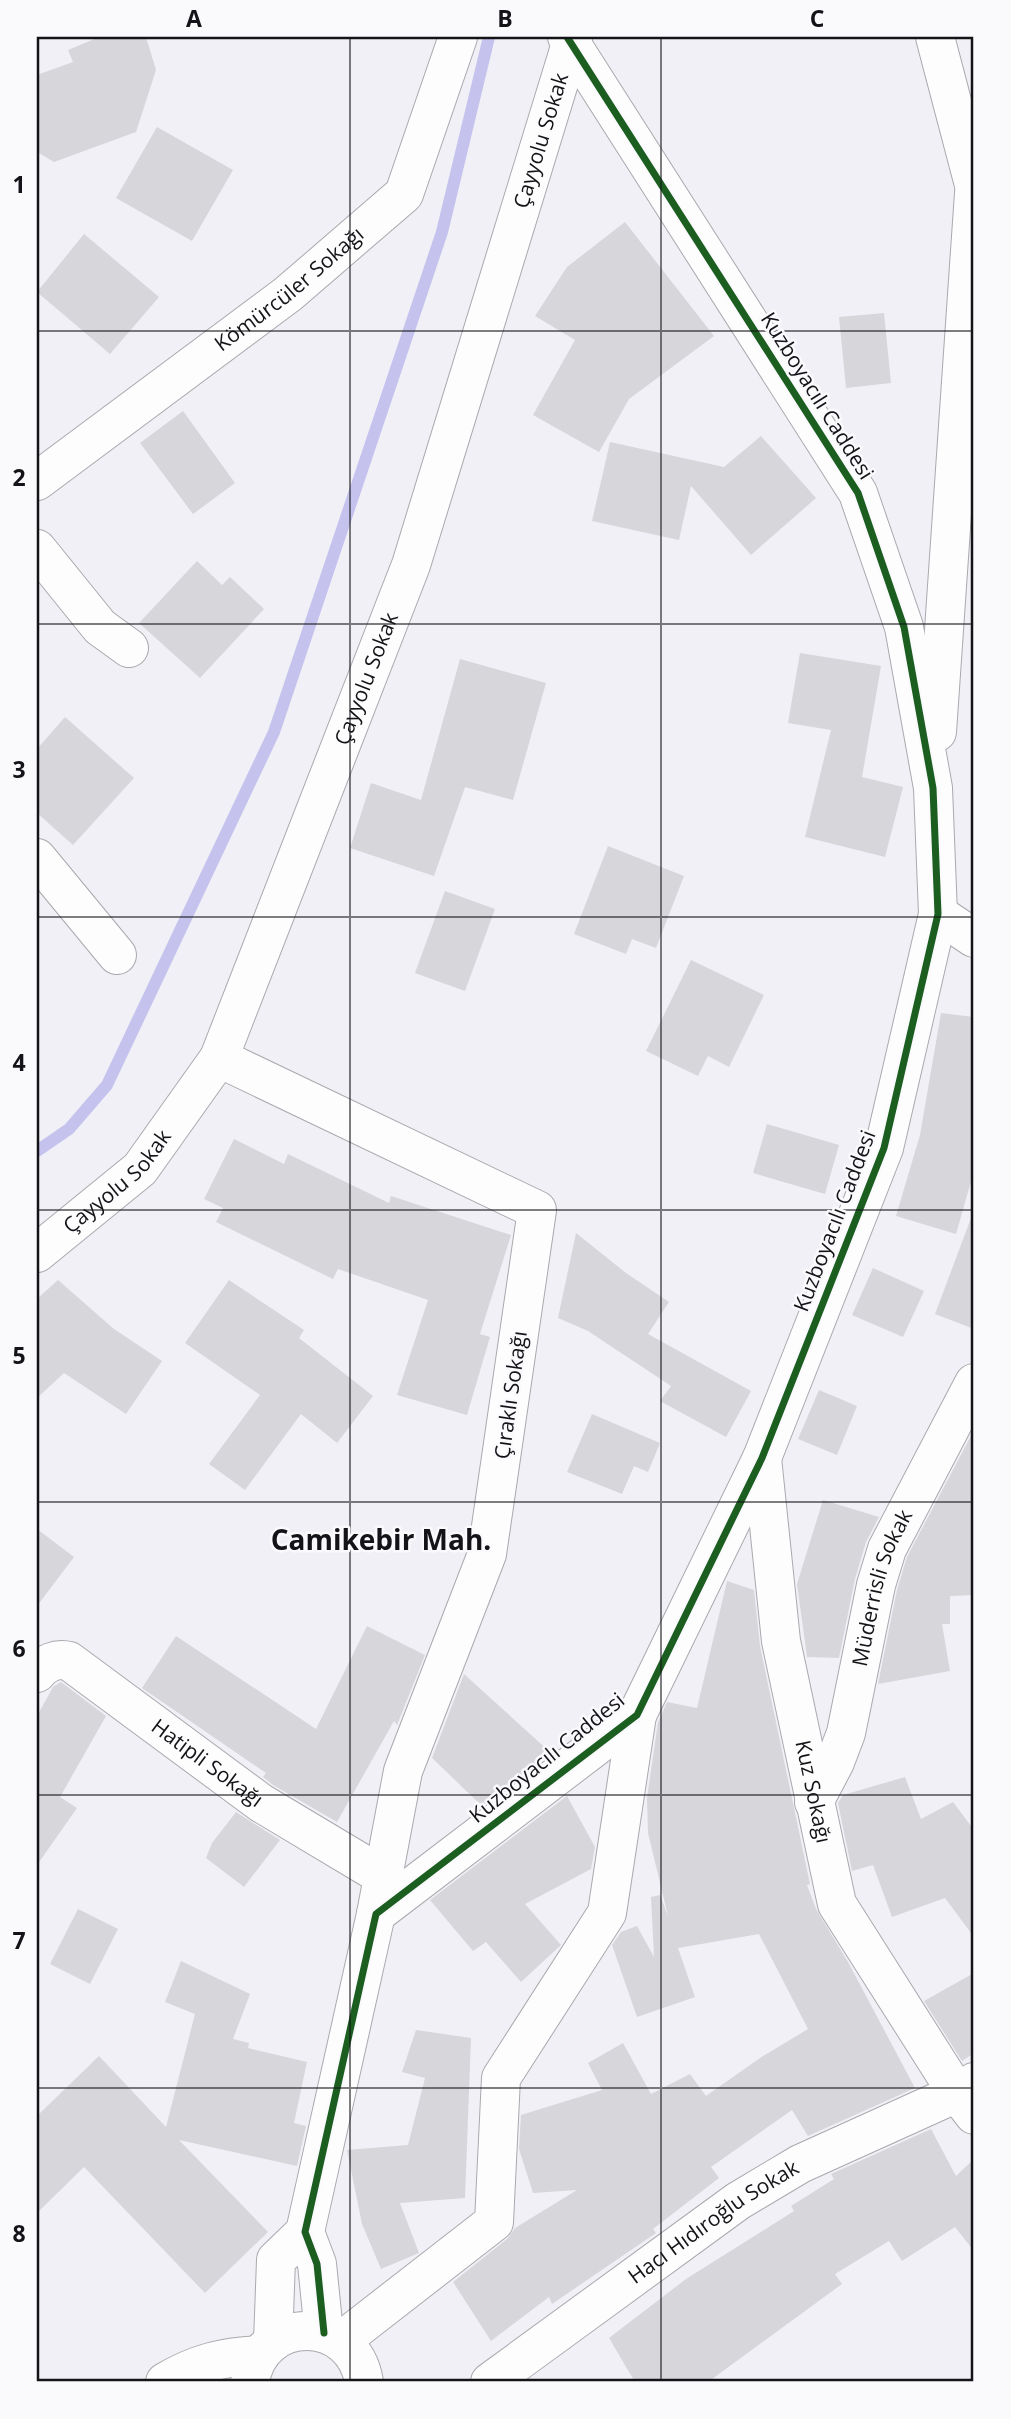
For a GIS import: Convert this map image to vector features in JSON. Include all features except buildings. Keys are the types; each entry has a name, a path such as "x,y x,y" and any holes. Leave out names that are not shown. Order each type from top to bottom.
{"street":[{"name":"Kömürcüler Sokağı","path":"37,481 288,294 404,194 458,37"},
{"path":"935,37 974,185"},
{"name":"Kuzboyacılı Caddesi","path":"570,39 858,493 904,626 933,789"},
{"name":"Çayyolu Sokak","path":"37,1253 140,1169 219,1058 411,565 570,39"},
{"name":"Kuzboyacılı Caddesi","path":"376,1914 637,1715 762,1458 884,1148 938,914 933,789 974,193"},
{"path":"37,549 100,627 129,648"},
{"path":"37,858 117,955"},
{"path":"938,914 974,938"},
{"name":"Çıraklı Sokağı","path":"219,1058 537,1210 488,1554 403,1771 376,1914"},
{"name":"Müderrisli Sokak","path":"814,1802 835,1762 846,1733 876,1585 887,1549 974,1383"},
{"name":"Kuz Sokağı","path":"762,1458 781,1642 837,1904 968,2097"},
{"name":"Hatipli Sokağı","path":"37,1673 49,1663 61,1659 69,1661 261,1803 383,1876"},
{"path":"333,2337 494,2222 501,2078 607,1913 637,1715"},
{"path":"333,2337 317,2264 305,2232 376,1914"},
{"name":"Hacı Hıdıroğlu Sokak","path":"490,2382 738,2201 800,2164 968,2097"},
{"path":"261,2360 276,2260 305,2232"},
{"path":"165,2382 208,2361 233,2356 261,2360 298,2332 333,2337 354,2354 364,2382"}],"waterway":[{"path":"37,1151 69,1129 107,1085 274,732 442,232 489,37"}],"cycle path":[{"path":"324,2333 317,2264 305,2232 376,1914 637,1715 762,1458 884,1148 938,914 933,788 904,627 858,493 567,37"}],"district":[{"name":"Camikebir Mah.","path":"381,1540"}]}
